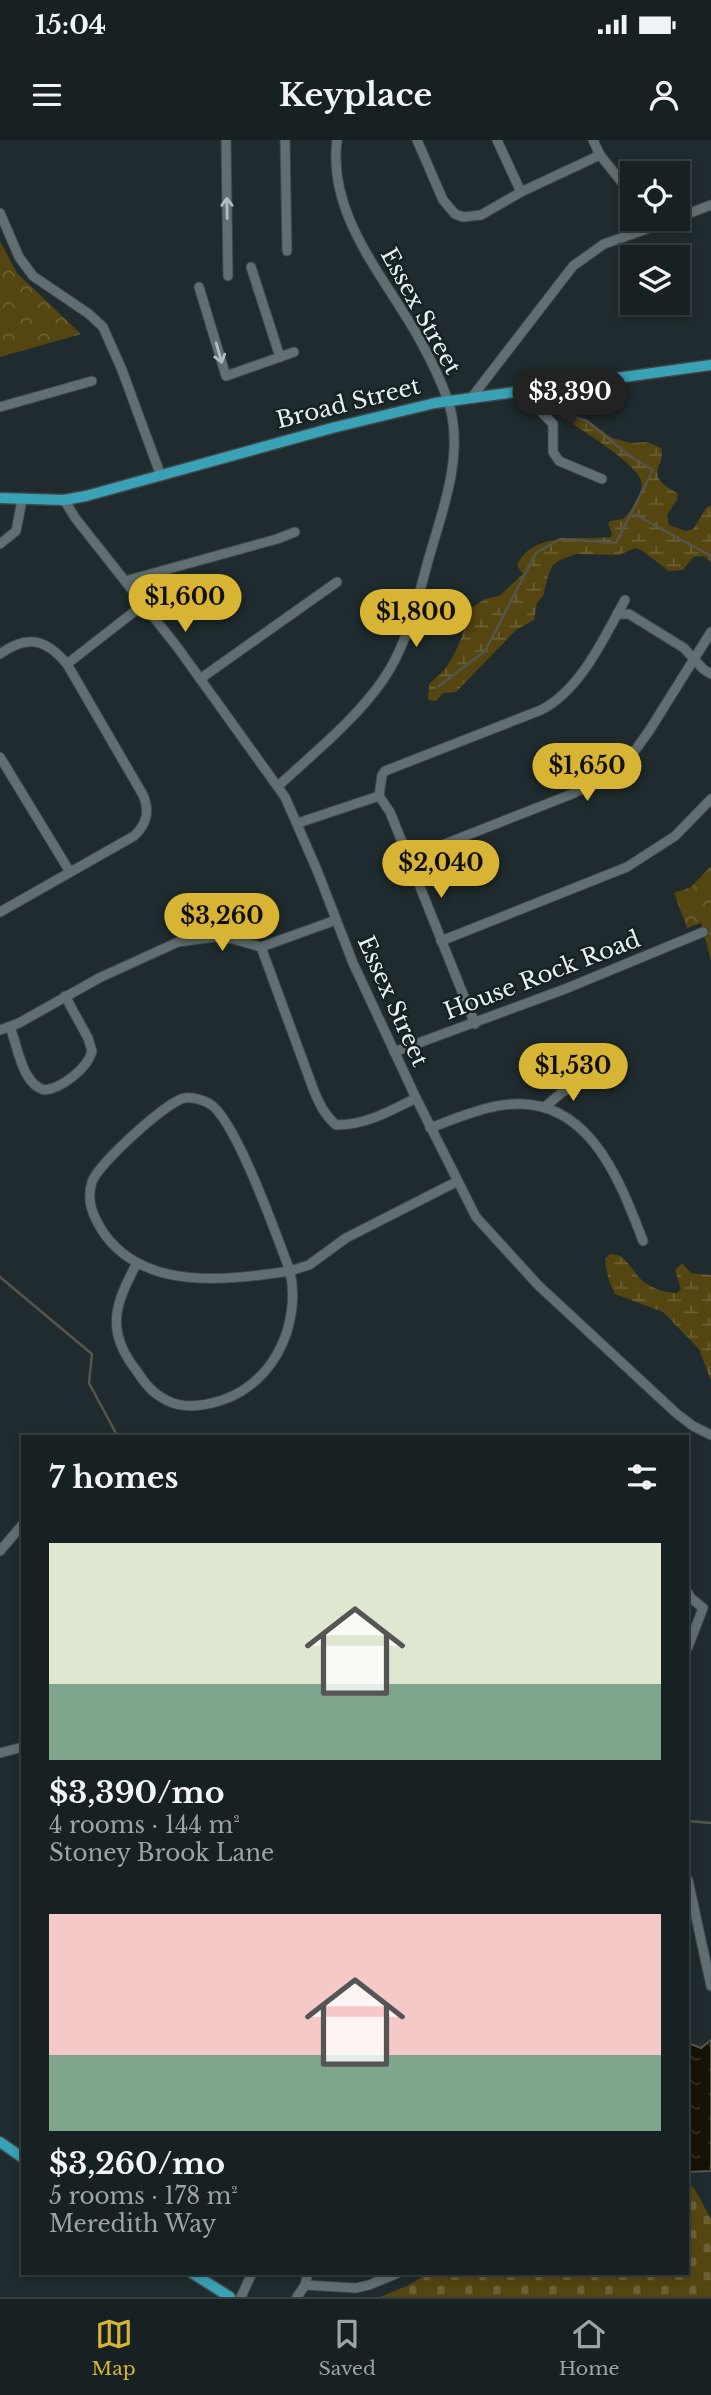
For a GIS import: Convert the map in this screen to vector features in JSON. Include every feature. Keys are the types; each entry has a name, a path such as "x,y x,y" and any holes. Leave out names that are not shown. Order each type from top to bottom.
{"main road":[{"name":"Broad Street","path":"0,498 64,500 332,428 448,401 711,365"},
{"path":"0,2142 21,2157"},
{"path":"195,2275 230,2297"}],"street":[{"path":"226,140 228,276"},
{"path":"285,140 287,251"},
{"name":"Essex Street","path":"337,140 344,203 352,226 423,345 448,401 453,436 449,482 404,640 389,669 375,690 347,721 278,786 298,823 353,963 475,1217 538,1285 682,1418 711,1435"},
{"path":"417,140 443,200 455,214 471,217 481,215 521,192 600,155"},
{"path":"497,140 521,192"},
{"path":"593,140 600,155 620,180"},
{"path":"690,213 711,205"},
{"path":"0,214 19,257 33,276 89,314 103,327 122,370 161,476"},
{"path":"472,397 573,266 604,244 633,231"},
{"path":"251,267 280,358"},
{"path":"200,287 226,376 294,352"},
{"path":"0,407 92,380"},
{"path":"521,391 554,424 554,452 559,461 602,479"},
{"path":"0,544 16,531 22,499"},
{"path":"64,500 71,513 144,604 278,786"},
{"path":"125,581 295,532"},
{"path":"200,679 337,582"},
{"path":"474,1024 409,858 390,813 379,796 382,775 385,771 541,710 562,697 575,682 625,600"},
{"path":"68,664 144,604"},
{"path":"617,614 629,614 684,648 711,674"},
{"path":"409,858 572,794 606,776 640,744 711,632"},
{"path":"0,654 22,642 40,642 60,654 143,794 148,813 143,829 134,836 0,912"},
{"path":"0,757 70,873"},
{"path":"298,823 379,796"},
{"path":"441,942 639,861 682,830 711,799"},
{"path":"0,1030 110,972 178,942 215,937 261,947 336,920"},
{"name":"House Rock Road","path":"394,1052 474,1024 703,932"},
{"path":"261,947 314,1091 322,1111 328,1118 337,1125 356,1125 416,1098"},
{"path":"10,1027 33,1085 45,1090 59,1086 85,1064 92,1051 90,1041 65,996"},
{"path":"545,1107 561,1093 593,1075"},
{"path":"137,1263 127,1281 116,1312 116,1332 128,1360 150,1389 162,1398 190,1407 221,1401 249,1386 274,1360 284,1343 293,1305 290,1271 236,1137 212,1104 185,1097 173,1101 102,1165 93,1179 90,1191 91,1210 121,1252 137,1263 177,1276 202,1279 226,1279 290,1271 309,1265 346,1238 456,1182"},
{"path":"430,1128 497,1106 522,1104 545,1107 567,1118 599,1148 617,1176 643,1241"},
{"path":"688,1435 693,1426"},
{"path":"0,1551 21,1526"},
{"path":"689,1597 707,1607 689,1645"},
{"path":"0,1753 21,1747"},
{"path":"689,1885 711,1986"},
{"path":"241,2297 251,2275"},
{"path":"297,2297 305,2286 308,2275"},
{"path":"305,2286 356,2288 393,2275"}],"green space":[{"path":"0,241 17,273 81,334 0,357"},
{"path":"563,411 590,422 612,438 631,443 648,442 661,448 662,458 657,474 664,484 678,494 667,515 669,525 686,531 693,529 706,508 711,505 711,562 704,556 693,557 683,570 669,571 635,548 619,555 576,554 560,560 553,565 548,576 543,596 537,603 534,620 516,630 456,692 443,693 436,701 428,700 429,685 445,669 457,648 468,610 485,599 499,596 523,574 517,566 524,555 545,542 611,537 608,524 610,521 623,519 639,497 641,481 637,474 619,456 561,416"},
{"path":"711,866 711,961 701,923 687,928 674,893 691,887"},
{"path":"610,1254 625,1260 644,1282 669,1292 677,1293 681,1289 675,1270 682,1263 691,1273 711,1275 711,1381 699,1349 663,1312 615,1294 605,1264 605,1259"},
{"path":"689,2184 711,2219 711,2297 380,2297 426,2275 689,2275"}],"water":[{"path":"711,2040 711,2171 689,2172 689,2043 701,2048"}],"waterway":[{"path":"439,686 485,651 536,553 560,539 616,543 653,470 631,457 587,421 552,410"},
{"path":"634,514 711,556"},
{"path":"0,1277 92,1354 89,1383 117,1435"},
{"path":"689,1821 711,1823"}]}
